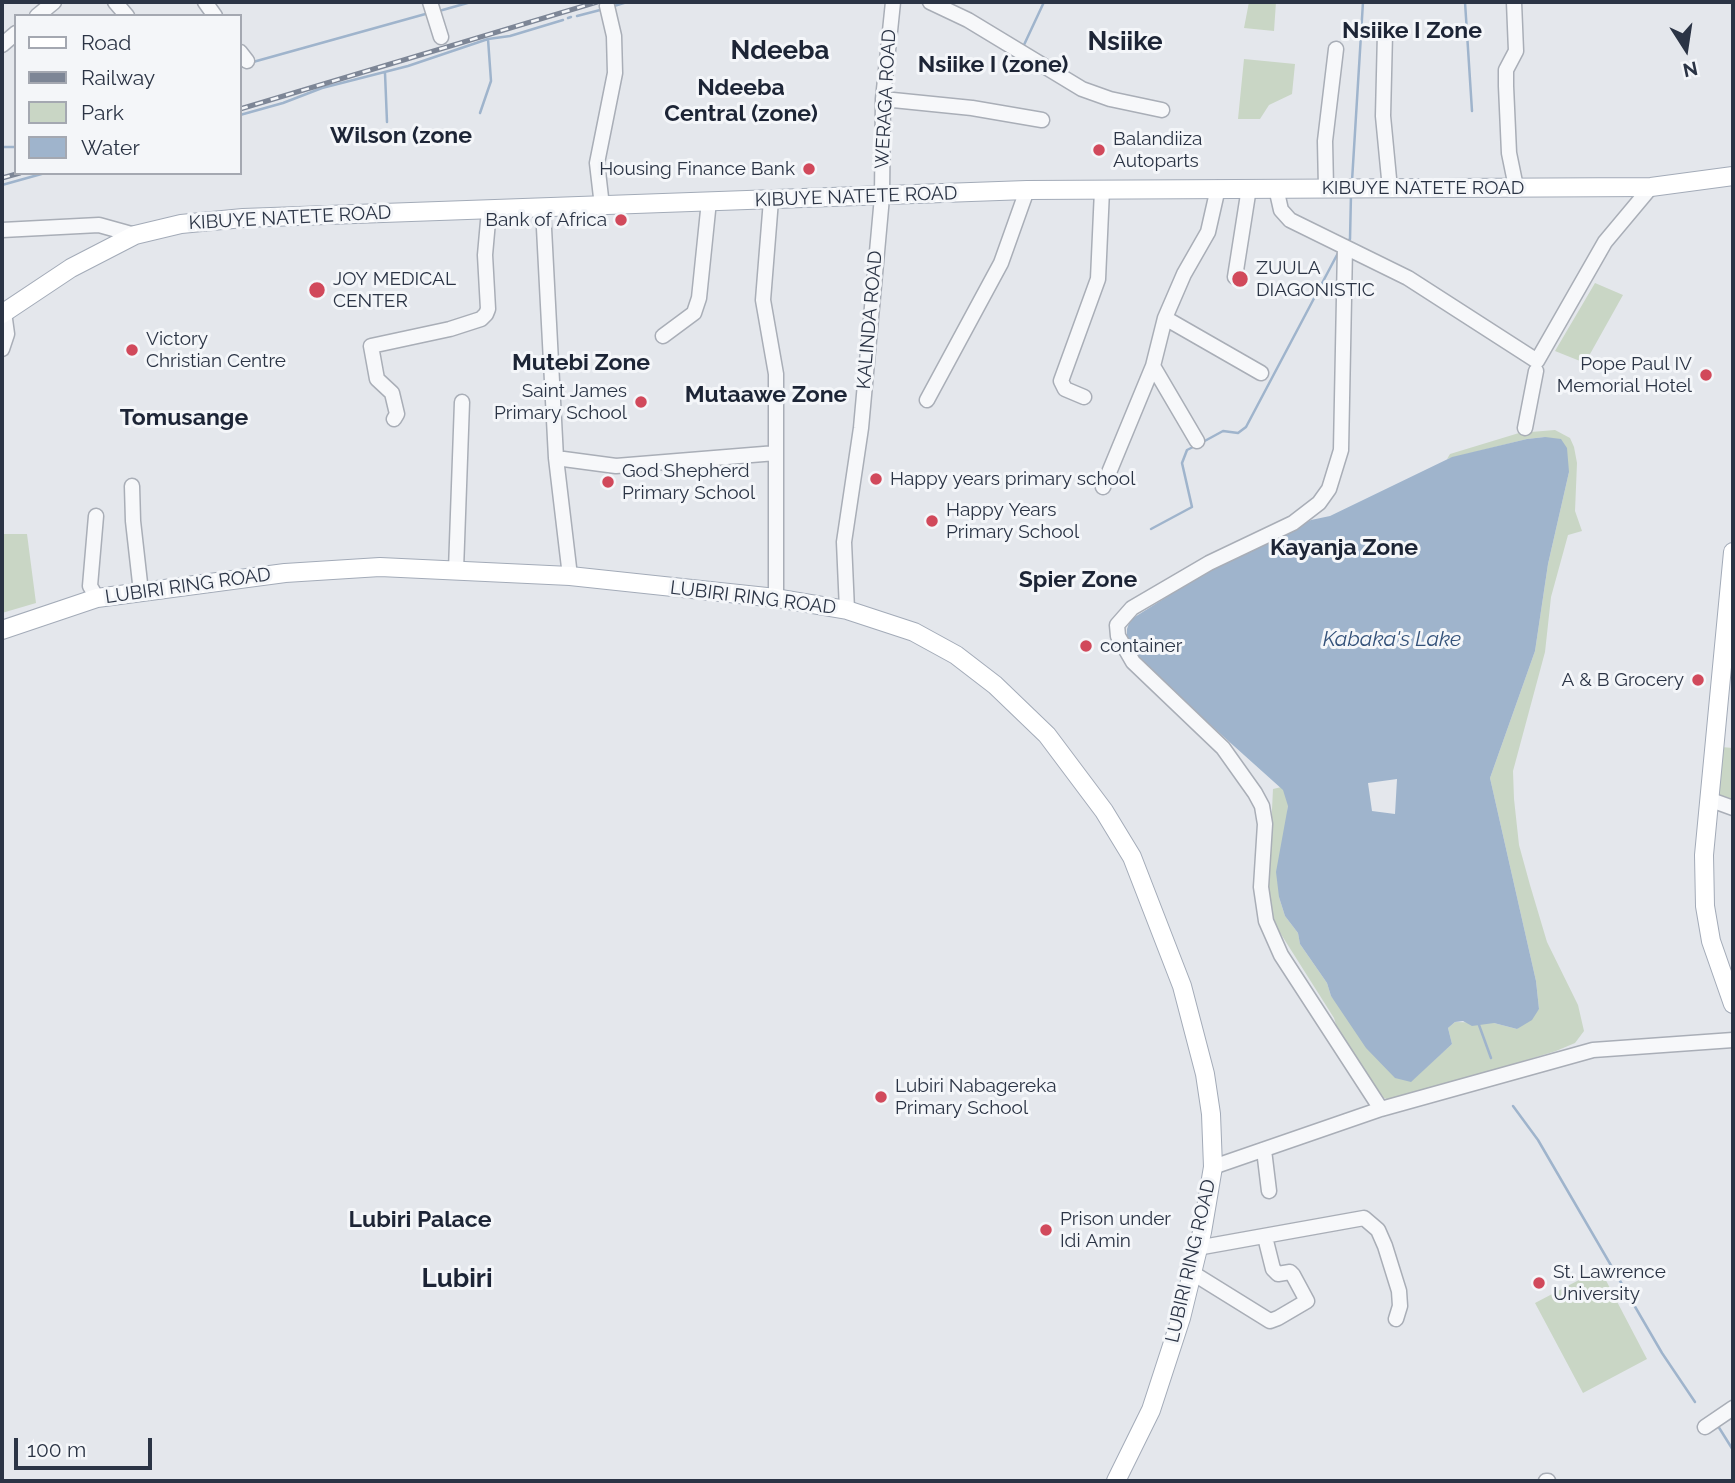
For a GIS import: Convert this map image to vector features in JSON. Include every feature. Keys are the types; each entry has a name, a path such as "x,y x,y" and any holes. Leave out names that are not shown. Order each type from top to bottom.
{"main road":[{"name":"KIBUYE NATETE ROAD","path":"3,313 71,268 135,235 181,224 243,218 1027,190 1651,187 1733,176"},
{"path":"1733,552 1704,855 1705,906 1718,967 1733,1004"},
{"name":"LUBIRI RING ROAD","path":"2,630 97,598 141,592 323,570 380,567 456,570 570,576 776,598 847,610 914,632 956,655 985,677 1047,735 1104,811 1132,857 1182,986 1205,1074 1211,1114 1213,1167 1197,1248 1181,1318 1152,1410 1116,1481"}],"street":[{"path":"39,14 54,2"},
{"name":"WERAGA ROAD","path":"883,197 883,99 893,2"},
{"path":"930,2 968,20 1082,89 1110,99 1162,110"},
{"path":"1514,2 1516,51 1506,70 1506,86 1509,153 1516,187"},
{"path":"602,206 597,163 614,73 614,36 607,8"},
{"path":"432,9 441,37"},
{"path":"1385,33 1383,116 1390,189"},
{"path":"1326,188 1325,141 1336,49"},
{"path":"883,99 972,108 1042,120"},
{"path":"1276,188 1281,209 1290,220 1440,297 1536,361 1610,233 1651,187"},
{"path":"1102,487 1153,366 1165,318 1184,274 1209,232 1218,188"},
{"path":"1235,277 1249,188"},
{"path":"927,400 1001,263 1027,190"},
{"path":"1084,397 1065,389 1060,381 1098,279 1102,190"},
{"name":"KALINDA ROAD","path":"847,610 844,542 861,428 883,197"},
{"path":"771,200 763,300 776,374 776,598"},
{"path":"663,335 694,313 699,298 709,201"},
{"path":"543,209 556,458 570,576"},
{"path":"394,419 397,414 392,393 377,379 371,346 450,329 481,319 486,314 485,255 489,210"},
{"path":"2,230 99,225 135,235"},
{"path":"1345,247 1341,450 1329,489 1320,503 1293,523 1209,563 1132,608 1117,625 1118,636 1133,662 1200,723 1223,748 1255,793 1262,806 1265,824 1261,887 1266,921 1281,955 1381,1109"},
{"path":"2,349 7,334 3,313"},
{"path":"1165,318 1261,373"},
{"path":"1153,366 1196,441"},
{"path":"1525,428 1536,371"},
{"path":"456,570 462,402"},
{"path":"556,458 616,466 776,453"},
{"path":"132,486 132,520 141,592"},
{"path":"96,516 90,586 97,598"},
{"path":"1711,800 1733,808"},
{"path":"1213,1167 1381,1109 1593,1050 1733,1040"},
{"path":"1264,1150 1269,1191"},
{"path":"1197,1248 1364,1218 1378,1230 1385,1246 1399,1291 1401,1306 1396,1319"},
{"path":"1191,1272 1270,1321 1278,1318 1307,1301 1290,1272 1278,1274 1273,1269 1265,1237"},
{"path":"1705,1427 1733,1408"}],"green space":[{"path":"1249,2 1276,2 1274,31 1244,28"},
{"path":"1244,59 1295,64 1292,94 1269,105 1260,119 1238,119"},
{"path":"1595,283 1623,295 1585,363 1555,351"},
{"path":"1555,430 1570,438 1574,447 1577,463 1575,511 1582,531 1568,535 1551,597 1545,652 1513,771 1514,799 1519,845 1547,942 1578,1005 1584,1031 1575,1043 1556,1051 1392,1101 1384,1098 1340,1038 1334,1018 1272,920 1268,892 1273,789 1290,785 1279,897 1285,916 1298,933 1300,944 1327,983 1331,996 1411,1081 1452,1044 1448,1028 1455,1022 1494,1023 1517,1029 1539,1009 1536,981 1490,778 1535,651 1548,564 1569,472 1545,437 1447,459 1450,454 1519,433"},
{"path":"2,534 27,534 36,603 2,613"},
{"path":"1721,747 1733,748 1733,802 1717,796"},
{"path":"1600,1269 1647,1359 1583,1393 1535,1303"}],"water":[{"name":"Kabaka's Lake","path":"1527,439 1561,439 1567,448 1569,472 1548,564 1535,651 1490,778 1536,981 1539,1009 1532,1020 1517,1029 1494,1023 1472,1026 1463,1021 1455,1022 1448,1028 1452,1044 1411,1082 1395,1078 1366,1048 1331,996 1327,983 1300,944 1298,933 1285,916 1276,872 1288,806 1283,790 1127,650 1127,629 1130,620 1203,574 1311,520 1330,516 1452,457","holes":["1397,779 1395,814 1372,811 1368,783"]}],"waterway":[{"path":"439,11 471,2"},
{"path":"614,6 627,2"},
{"path":"1023,47 1044,2"},
{"path":"1352,181 1363,2"},
{"path":"1465,2 1472,111"},
{"path":"577,16 604,9"},
{"path":"253,62 429,13"},
{"path":"242,114 322,88 408,66 488,39 510,36 563,20"},
{"path":"480,113 491,81 488,39"},
{"path":"385,73 387,122"},
{"path":"2,147 14,147"},
{"path":"2,185 38,175"},
{"path":"1347,242 1350,239 1351,194"},
{"path":"1201,443 1223,431 1238,433 1246,427 1338,253"},
{"path":"1151,529 1192,507 1182,463 1187,450 1195,446"},
{"path":"1479,1025 1491,1058"},
{"path":"1513,1106 1538,1140 1662,1353 1695,1402"},
{"path":"1718,1426 1733,1450"}],"railway":[{"path":"242,108 597,2"},
{"path":"2,178 14,175"}],"place":[{"name":"Balandiiza Autoparts","path":"1099,150"},
{"name":"Housing Finance Bank","path":"809,169"},
{"name":"Bank of Africa","path":"621,220"},
{"name":"ZUULA DIAGONISTIC","path":"1240,279"},
{"name":"JOY MEDICAL CENTER","path":"317,290"},
{"name":"Victory Christian Centre","path":"132,350"},
{"name":"Pope Paul IV Memorial Hotel","path":"1706,375"},
{"name":"Saint James Primary School","path":"641,402"},
{"name":"Happy years primary school","path":"876,479"},
{"name":"God Shepherd Primary School","path":"608,482"},
{"name":"Happy Years Primary School","path":"932,521"},
{"name":"container","path":"1086,646"},
{"name":"A & B Grocery","path":"1698,680"},
{"name":"Lubiri Nabagereka Primary School","path":"881,1097"},
{"name":"Prison under Idi Amin","path":"1046,1230"},
{"name":"St. Lawrence University","path":"1539,1283"}],"district":[{"name":"Nsiike I Zone","path":"1412,31"},
{"name":"Nsiike","path":"1125,42"},
{"name":"Ndeeba","path":"780,51"},
{"name":"Nsiike I (zone)","path":"993,65"},
{"name":"Ndeeba Central (zone)","path":"741,101"},
{"name":"Wilson (zone","path":"401,136"},
{"name":"Mutebi Zone","path":"581,363"},
{"name":"Mutaawe Zone","path":"766,395"},
{"name":"Tomusange","path":"184,418"},
{"name":"Kayanja Zone","path":"1344,548"},
{"name":"Spier Zone","path":"1078,580"},
{"name":"Lubiri Palace","path":"420,1220"},
{"name":"Lubiri","path":"457,1279"}]}
